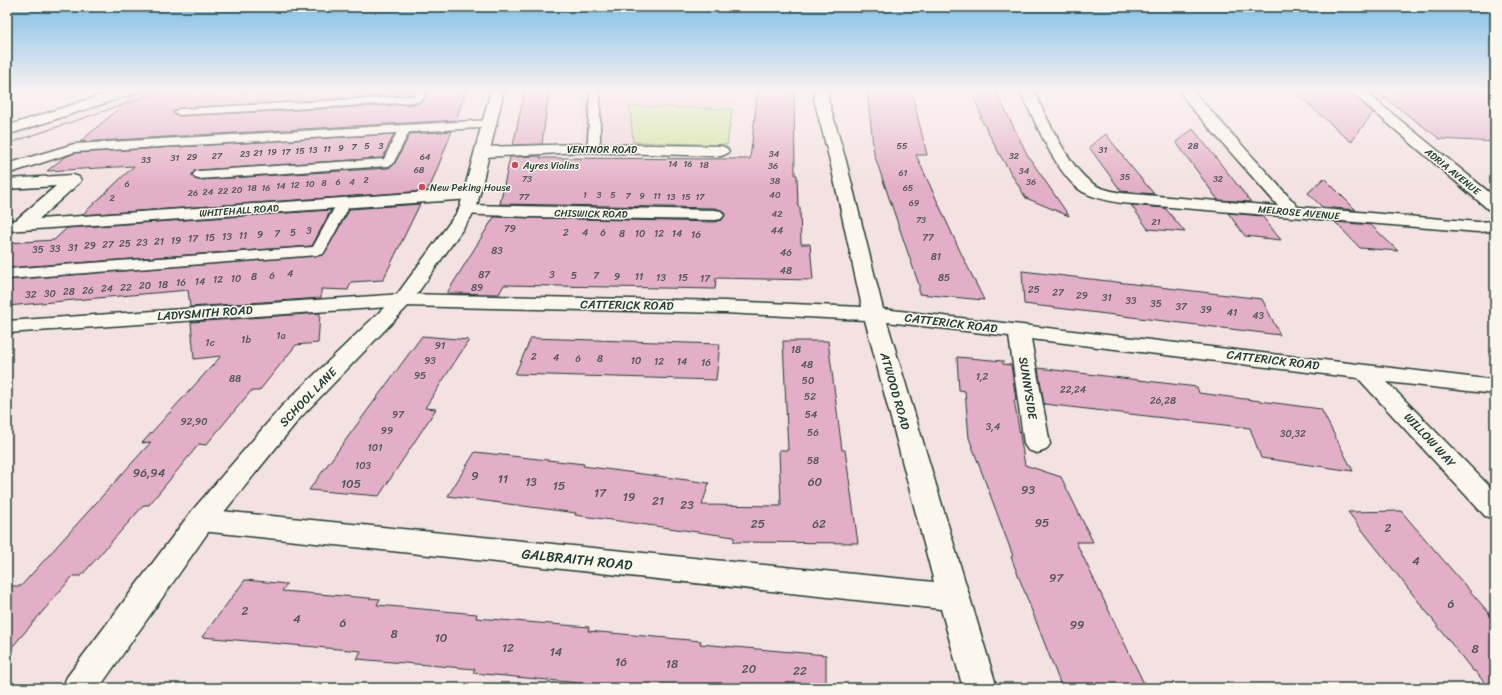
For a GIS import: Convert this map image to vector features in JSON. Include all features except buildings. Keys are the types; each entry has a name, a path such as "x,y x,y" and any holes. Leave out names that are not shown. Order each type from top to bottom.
{"street":[{"path":"7,131 33,122"},
{"name":"ATWOOD ROAD","path":"828,122 874,314 980,688"},
{"name":"MELROSE AVENUE","path":"1043,122 1054,144 1080,182 1088,188 1121,198 1478,227 1495,226"},
{"path":"1214,122 1292,211"},
{"name":"ADRIA AVENUE","path":"1394,122 1495,206"},
{"path":"7,169 74,148 490,124"},
{"name":"SCHOOL LANE","path":"79,688 201,520 291,412 403,300 469,202 490,124"},
{"name":"VENTNOR ROAD","path":"483,152 590,148 721,151"},
{"path":"7,184 73,180 14,225"},
{"name":"WHITEHALL ROAD","path":"14,225 344,203 469,202"},
{"name":"CHISWICK ROAD","path":"469,202 530,212 715,215"},
{"name":"CATTERICK ROAD","path":"403,300 725,307 874,314 1495,387"},
{"name":"LADYSMITH ROAD","path":"7,327 282,307 403,300"},
{"name":"SUNNYSIDE","path":"1019,331 1037,444"},
{"name":"WILLOW WAY","path":"1365,372 1495,509"},
{"name":"GALBRAITH ROAD","path":"201,520 953,597"}],"lane":[{"path":"590,148 594,141 594,122"},
{"path":"199,175 388,162 405,128"},
{"path":"7,274 318,251 344,203"}],"shaded area":[{"path":"582,122 730,122 727,145 582,141"}],"green space":[{"path":"631,122 730,122 727,145 633,142"}],"tram line":[{"path":"7,144 71,122"}],"place":[{"name":"Ayres Violins","path":"515,165"},
{"name":"New Peking House","path":"422,187"}]}
